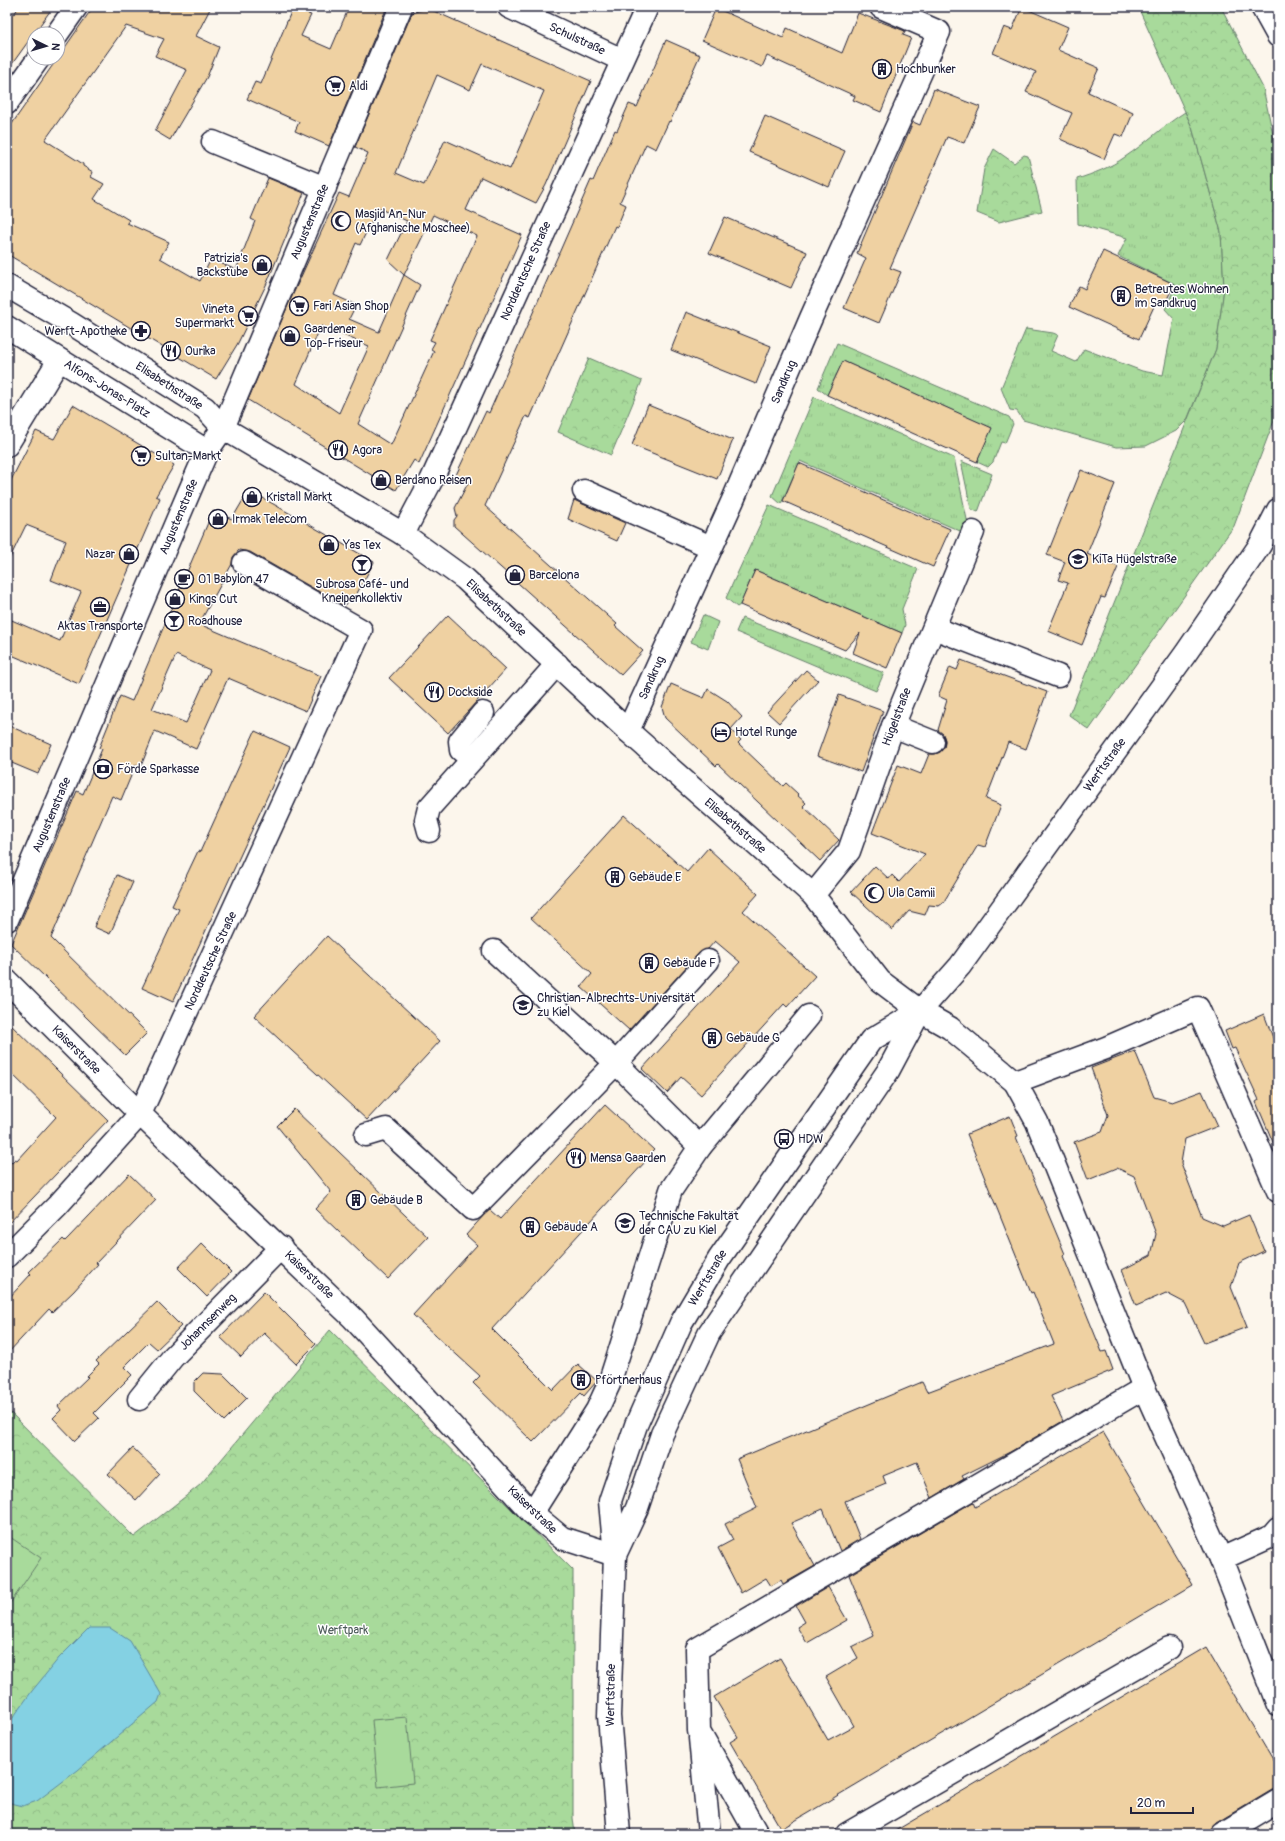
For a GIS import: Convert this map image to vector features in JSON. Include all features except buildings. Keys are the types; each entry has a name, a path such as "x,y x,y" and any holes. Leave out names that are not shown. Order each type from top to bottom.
{"street":[{"path":"62,26 76,7"},
{"name":"Augustenstraße","path":"7,920 207,451 223,428 401,7"},
{"name":"Schulstraße","path":"509,7 622,60"},
{"name":"Norddeutsche Straße","path":"403,534 431,481 647,7"},
{"name":"Sandkrug","path":"628,731 939,32 882,7"},
{"path":"1262,7 1278,36"},
{"path":"7,103 33,66"},
{"path":"213,142 324,188"},
{"name":"Elisabethstraße","path":"7,286 72,324 205,408 223,428 403,534 465,579 628,731 813,895 880,981 920,1011 950,1028 1015,1082"},
{"name":"Alfons-Jonas-Platz","path":"7,327 207,451"},
{"path":"7,445 59,360"},
{"path":"584,492 711,547"},
{"name":"Werftstraße","path":"615,1555 637,1508 662,1434 709,1333 888,1071 920,1011 960,966 1186,653 1260,545 1278,510"},
{"name":"Hügelstraße","path":"813,895 849,851 893,726 973,532"},
{"name":"Norddeutsche Straße","path":"7,1256 57,1206 140,1114 361,630 244,563"},
{"path":"934,628 1058,676"},
{"path":"429,831 426,820 429,808 557,664"},
{"path":"472,760 461,750 460,742 483,713"},
{"path":"893,726 933,742"},
{"path":"494,951 616,1063 700,1146"},
{"path":"366,1134 386,1129 473,1209 616,1063 708,961"},
{"name":"Kaiserstraße","path":"7,981 140,1114 353,1318 532,1513 562,1538 615,1555"},
{"path":"1278,1191 1198,1008 1106,1048 1015,1082 1037,1122 1144,1388 1221,1559 1278,1705"},
{"name":"Werftstraße","path":"619,1834 610,1716 615,1555 610,1501 636,1425 681,1324 719,1259 871,1040 920,1011"},
{"path":"532,1513 597,1410 609,1384 671,1190 700,1146 809,1016"},
{"name":"Johannsenweg","path":"139,1399 173,1357 281,1248"},
{"path":"710,1829 699,1731 697,1649 1144,1388"},
{"path":"1221,1559 1272,1536 1278,1529"},
{"path":"847,1834 1168,1648"},
{"path":"699,1731 757,1834"},
{"path":"1223,1834 1278,1801"}],"green space":[{"path":"1138,7 1221,7 1263,88 1278,158 1278,410 1234,526 1089,730 1069,715 1216,349 1224,288 1221,232 1192,127"},
{"path":"1185,112 1192,127 1221,232 1224,288 1216,349 1187,420 1176,431 1146,446 1116,447 1023,420 1017,411 1010,410 1001,388 1026,329 1058,335 1051,351 1076,362 1084,349 1142,371 1163,375 1174,319 1165,309 1176,285 1118,256 1127,238 1078,224 1077,179 1102,170 1120,161"},
{"path":"994,149 1014,163 1024,155 1028,156 1042,211 999,222 977,213 984,169"},
{"path":"837,343 1009,417 1013,424 1005,443 1001,442 993,462 988,467 977,462 991,428 843,361 827,395 818,388"},
{"path":"589,358 642,381 611,455 558,432"},
{"path":"814,397 954,458 969,529 967,534 800,461 781,504 772,496"},
{"path":"961,461 992,474 978,512 971,509"},
{"path":"769,505 918,569 902,609 905,625 902,633 755,570 740,605 737,607 726,598"},
{"path":"703,615 718,622 708,649 691,642"},
{"path":"742,618 884,673 876,691 736,632"},
{"name":"Werftpark","path":"330,1330 573,1570 573,1818 575,1834 7,1834 7,1409 134,1537 200,1485"},
{"path":"7,1535 41,1558 7,1608"},
{"path":"407,1717 413,1783 378,1787 372,1720"}],"water":[{"path":"89,1628 110,1628 130,1641 161,1694 158,1702 78,1770 37,1801 23,1806 7,1802 7,1726 32,1691 59,1658"}],"place":[{"name":"Hochbunker","path":"882,69"},
{"name":"Aldi","path":"335,86"},
{"name":"Masjid An-Nur (Afghanische Moschee)","path":"341,221"},
{"name":"Patrizia's Backstube","path":"262,265"},
{"name":"Betreutes Wohnen im Sandkrug","path":"1121,296"},
{"name":"Fari Asian Shop","path":"299,306"},
{"name":"Vineta Supermarkt","path":"248,316"},
{"name":"Werft-Apotheke","path":"141,331"},
{"name":"Gaardener Top-Friseur","path":"290,336"},
{"name":"Ourika","path":"171,351"},
{"name":"Agora","path":"338,450"},
{"name":"Sultan-Markt","path":"141,456"},
{"name":"Berdano Reisen","path":"381,480"},
{"name":"Kristall Markt","path":"252,497"},
{"name":"Irmak Telecom","path":"218,519"},
{"name":"Yas Tex","path":"329,545"},
{"name":"Nazar","path":"129,554"},
{"name":"KiTa Hügelstraße","path":"1078,559"},
{"name":"Subrosa Café- und Kneipenkollektiv","path":"362,565"},
{"name":"Barcelona","path":"515,575"},
{"name":"01 Babylon 47","path":"184,579"},
{"name":"Kings Cut","path":"175,599"},
{"name":"Aktas Transporte","path":"100,607"},
{"name":"Roadhouse","path":"174,621"},
{"name":"Dockside","path":"434,692"},
{"name":"Hotel Runge","path":"721,732"},
{"name":"Förde Sparkasse","path":"103,769"},
{"name":"Gebäude E","path":"615,877"},
{"name":"Ula Camii","path":"874,893"},
{"name":"Gebäude F","path":"649,963"},
{"name":"Christian-Albrechts-Universität zu Kiel","path":"523,1005"},
{"name":"Gebäude G","path":"712,1038"},
{"name":"HDW","path":"784,1139"},
{"name":"Mensa Gaarden","path":"576,1158"},
{"name":"Gebäude B","path":"356,1200"},
{"name":"Technische Fakultät der CAU zu Kiel","path":"625,1223"},
{"name":"Gebäude A","path":"530,1227"},
{"name":"Pförtnerhaus","path":"581,1380"}]}
